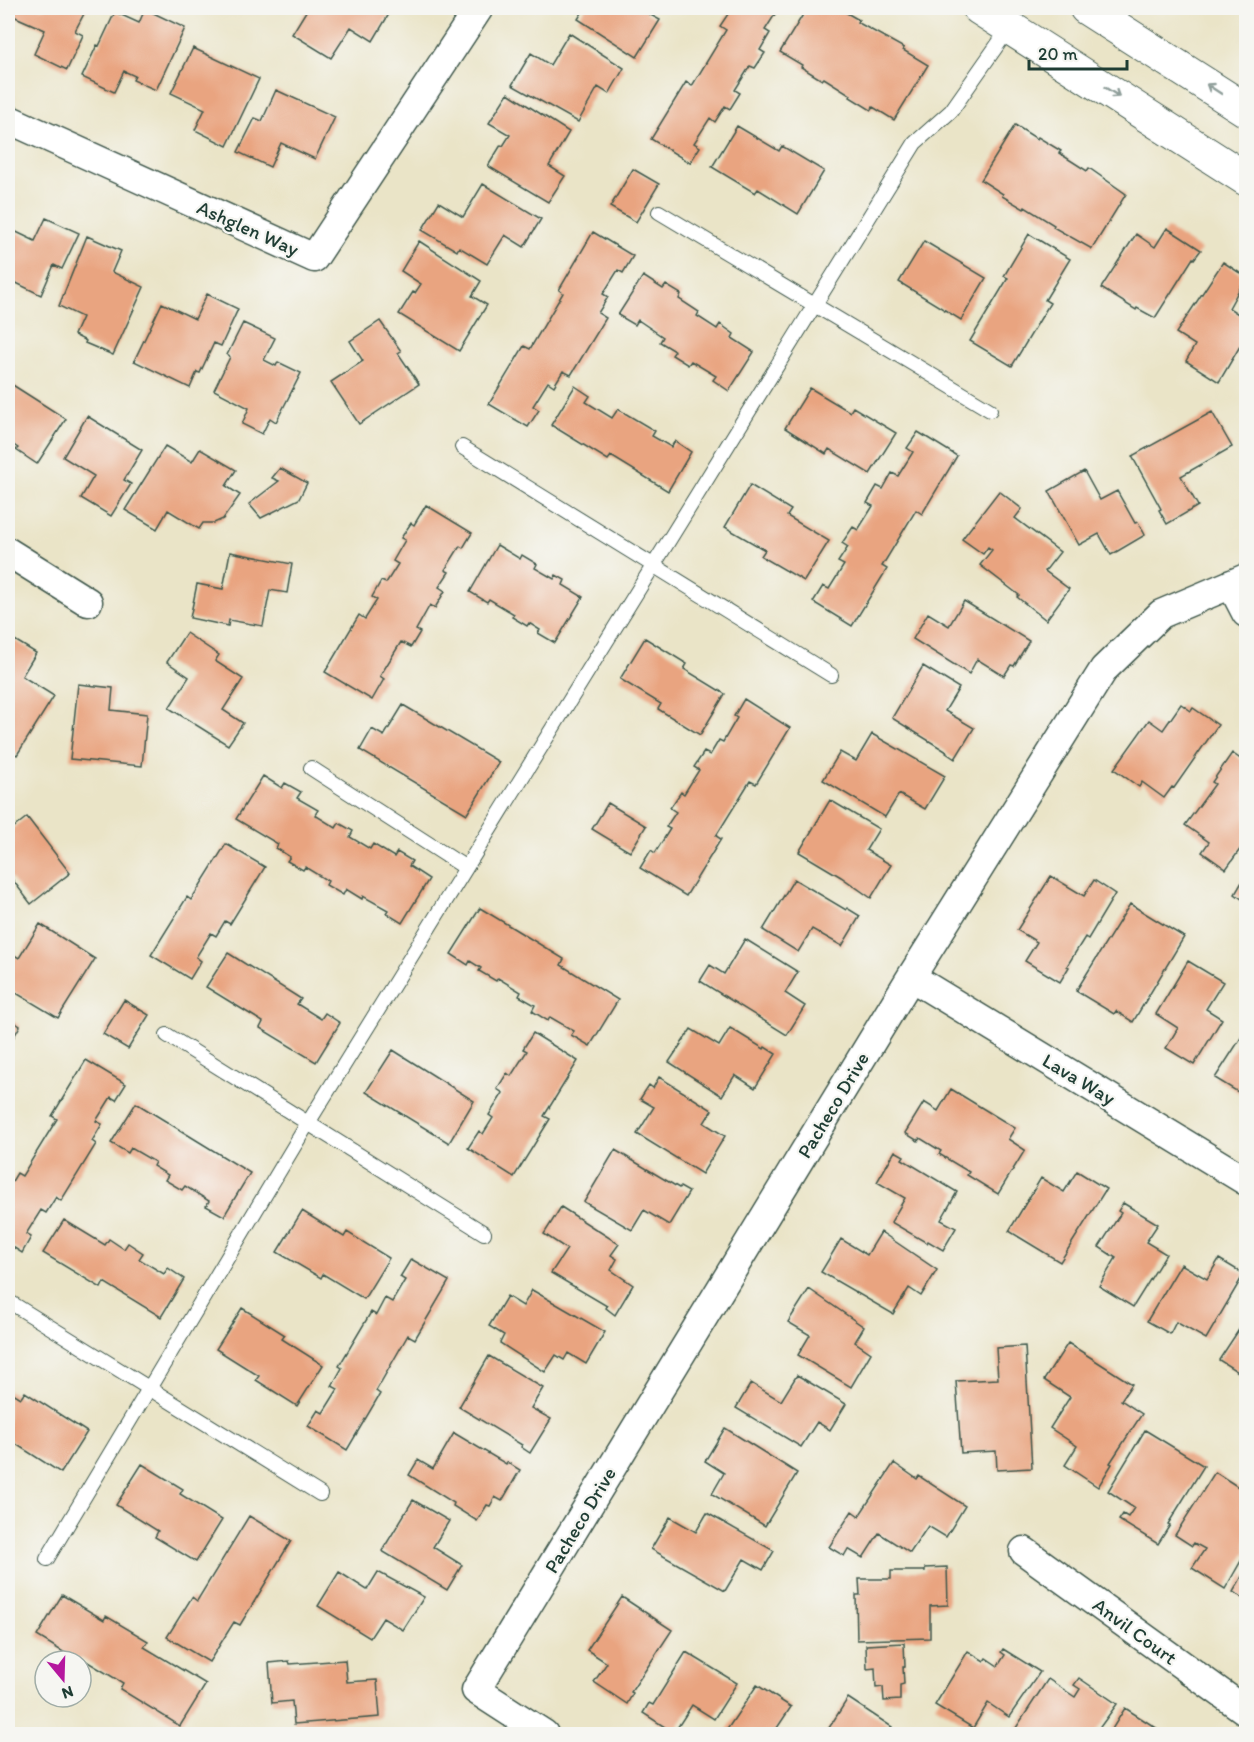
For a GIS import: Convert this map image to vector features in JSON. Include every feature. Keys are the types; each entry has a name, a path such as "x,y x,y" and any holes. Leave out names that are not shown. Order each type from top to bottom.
{"main road":[{"path":"979,8 1246,179"},
{"path":"1086,8 1246,110"}],"street":[{"name":"Ashglen Way","path":"8,119 314,258 479,8"},
{"path":"8,552 88,602"},
{"path":"1239,581 1246,614"},
{"name":"Pacheco Drive","path":"544,1734 476,1690 911,977 1104,669 1161,614 1239,581"},
{"name":"Lava Way","path":"911,977 1246,1181"},
{"name":"Anvil Court","path":"1024,1551 1246,1711"}],"lane":[{"path":"47,1559 308,1123 813,305 915,143 951,111 1010,27"},
{"path":"659,212 990,410"},
{"path":"462,447 831,675"},
{"path":"311,768 466,868"},
{"path":"167,1035 484,1233"},
{"path":"8,1301 320,1494"}],"building":[{"path":"14,8 87,8 75,31 83,35 67,70 34,54 45,30 11,15"},
{"path":"308,8 392,9 373,41 351,27 331,58 292,34"},
{"path":"585,8 648,8 645,12 660,20 637,57 578,19"},
{"path":"732,8 779,8 765,30 770,33 760,50 765,53 755,68 750,66 735,90 740,93 730,109 725,106 715,122 710,118 694,143 700,147 690,163 651,139 686,82 692,86 726,30 720,26"},
{"path":"807,8 836,10 838,8 928,65 894,120 873,107 871,110 850,97 851,95 824,78 822,80 780,52"},
{"path":"145,9 185,28 156,90 133,80 135,76 124,71 114,92 82,77 115,12 139,23"},
{"path":"569,33 624,68 609,94 598,87 578,122 512,85 531,53 550,65"},
{"path":"193,48 259,79 227,146 195,130 205,109 171,93"},
{"path":"276,90 335,117 315,159 281,143 270,167 238,152 255,118 262,121"},
{"path":"508,93 569,132 549,166 565,176 548,202 488,166 510,135 489,123"},
{"path":"1015,125 1061,151 1059,153 1087,171 1089,168 1126,194 1092,249 1053,227 1054,225 1025,207 1024,209 1002,196 1003,194 981,180"},
{"path":"737,126 779,151 782,146 824,171 798,214 758,189 755,193 712,167"},
{"path":"633,169 659,184 636,222 610,207"},
{"path":"483,184 541,219 524,247 505,235 487,264 459,247 457,251 422,230 439,202 463,217"},
{"path":"46,218 79,233 62,269 54,265 41,295 8,279 8,228 35,241"},
{"path":"1167,228 1201,250 1193,258 1155,318 1137,308 1136,310 1101,288 1136,234 1155,247"},
{"path":"593,232 633,256 623,273 618,270 603,294 608,297 598,313 606,318 571,375 563,371 554,386 548,382 533,406 539,410 528,427 489,404 524,346 530,349 563,293 559,290"},
{"path":"1029,234 1070,259 1045,300 1050,303 1012,366 970,341 1008,278 1004,276"},
{"path":"87,236 121,251 112,272 144,287 113,355 85,343 86,341 74,335 82,317 59,306"},
{"path":"419,241 481,281 472,296 487,305 459,351 399,314 421,284 401,271"},
{"path":"924,241 986,278 961,320 899,282"},
{"path":"1223,262 1246,277 1229,308 1246,319 1246,336 1219,382 1186,361 1195,345 1176,333"},
{"path":"643,276 663,289 666,285 681,294 679,299 699,312 697,316 717,329 720,324 734,334 732,338 754,352 729,391 713,380 716,376 691,361 688,365 672,355 675,351 660,342 663,337 638,320 635,325 618,315"},
{"path":"207,294 238,309 221,346 214,343 190,388 134,361 162,303 195,319"},
{"path":"380,321 401,351 398,353 419,384 359,424 331,382 363,361 350,341"},
{"path":"243,323 275,338 264,360 276,366 278,362 301,373 276,422 270,418 262,434 242,424 249,408 214,390 230,357 227,355"},
{"path":"8,382 66,419 37,464 16,450 18,448 8,441"},
{"path":"575,386 590,396 586,402 612,418 618,409 655,431 652,436 671,447 675,441 691,452 668,491 611,456 608,460 551,425"},
{"path":"810,388 850,412 853,407 896,433 870,474 829,449 826,454 785,428"},
{"path":"1212,412 1232,447 1181,476 1198,506 1167,524 1132,456"},
{"path":"87,416 142,450 124,480 131,484 111,516 81,498 94,476 63,457"},
{"path":"918,432 957,456 922,514 916,510 882,566 887,569 852,626 813,602 823,586 829,589 844,565 838,562 848,547 842,543 853,527 858,530 873,506 867,503 877,486 883,489 892,473 898,476 913,452 907,448"},
{"path":"165,446 192,462 200,449 236,470 226,486 240,495 223,519 214,523 203,523 199,529 168,510 157,529 125,510"},
{"path":"280,468 307,483 299,499 261,518 249,504 279,481 272,478"},
{"path":"1084,471 1100,500 1117,491 1135,523 1138,522 1145,535 1111,555 1099,534 1079,545 1049,491"},
{"path":"750,485 791,510 787,516 829,541 804,581 761,556 765,550 725,527"},
{"path":"999,491 1022,509 1015,518 1060,552 1045,571 1069,589 1046,620 1017,597 1019,595 980,565 992,550 988,547 983,554 962,539"},
{"path":"426,505 472,533 463,548 460,546 445,570 449,572 439,587 445,591 435,608 430,605 416,630 420,632 411,647 401,642 380,676 384,679 372,700 325,672 359,615 365,619 377,600 372,597 381,581 386,583 398,564 393,561 405,540 401,538 411,523 414,525"},
{"path":"497,545 520,559 522,555 537,564 535,568 554,579 556,575 565,580 563,585 583,597 555,643 538,633 540,630 529,623 527,626 512,617 514,614 489,599 487,602 470,592"},
{"path":"230,552 292,564 287,593 270,590 263,626 229,620 228,626 190,618 197,584 223,589"},
{"path":"964,601 1029,641 1014,666 1011,665 1004,676 977,659 969,674 913,639 928,613 949,626"},
{"path":"186,633 219,655 215,661 243,679 223,710 243,723 228,745 169,708 189,677 167,662"},
{"path":"8,636 36,653 22,676 54,696 17,755 8,749"},
{"path":"645,638 687,664 684,669 725,694 700,735 658,709 661,704 620,679"},
{"path":"923,666 959,688 945,711 974,728 955,759 892,718"},
{"path":"78,684 113,688 111,710 147,714 142,766 70,759"},
{"path":"744,699 790,728 756,784 750,781 716,836 721,839 686,896 640,868 651,850 655,853 670,829 666,827 676,812 670,808 681,792 684,794 699,770 694,767 704,752 710,755 719,740 723,742 737,718 734,716"},
{"path":"1181,704 1191,711 1193,708 1218,725 1174,788 1172,787 1164,798 1142,782 1139,787 1114,769 1149,720 1163,730"},
{"path":"403,705 499,762 467,814 360,750 372,729 384,736"},
{"path":"872,734 945,776 925,809 899,794 885,817 823,780 840,752 856,761"},
{"path":"1232,753 1246,763 1246,841 1226,869 1202,852 1209,842 1185,825 1215,784 1212,782"},
{"path":"263,776 282,788 285,783 301,792 297,798 318,810 315,815 336,828 339,823 353,831 350,837 370,849 373,844 394,857 397,852 412,861 409,866 429,879 402,923 386,913 388,910 363,896 362,899 346,889 343,895 326,885 328,881 305,867 303,870 287,861 290,857 276,848 278,844 236,819"},
{"path":"830,800 879,829 866,850 891,865 871,898 799,852"},
{"path":"608,803 646,826 630,852 592,829"},
{"path":"27,817 70,873 31,904 8,874 8,832"},
{"path":"226,844 265,867 230,924 225,921 216,936 211,933 196,957 201,961 190,979 151,955 187,897 191,900"},
{"path":"1246,875 1246,902 1235,894"},
{"path":"1051,876 1084,896 1094,880 1115,894 1088,939 1085,937 1060,982 1025,961 1037,942 1017,930"},
{"path":"794,879 860,916 842,946 812,929 798,952 763,930"},
{"path":"1130,904 1184,937 1133,1022 1116,1011 1114,1014 1076,991"},
{"path":"480,908 564,959 561,965 618,1000 590,1046 571,1035 574,1031 550,1017 548,1021 532,1011 535,1005 519,996 521,992 498,978 496,981 479,971 481,968 470,961 468,965 451,954"},
{"path":"40,924 95,959 58,1018 13,991 11,995 8,993 8,951 19,958"},
{"path":"745,939 798,972 785,993 805,1006 787,1035 700,981 710,965 724,974"},
{"path":"228,953 301,999 297,1004 321,1019 325,1013 340,1023 316,1062 260,1028 263,1022 206,987"},
{"path":"1188,961 1223,982 1206,1009 1222,1019 1194,1065 1166,1048 1178,1028 1156,1014"},
{"path":"124,1000 149,1015 128,1049 103,1034"},
{"path":"8,1018 20,1026 8,1047"},
{"path":"730,1028 776,1054 755,1088 735,1075 722,1096 669,1062 691,1029 719,1046"},
{"path":"1246,1030 1246,1097 1215,1078"},
{"path":"533,1033 578,1061 544,1116 550,1119 514,1177 468,1148 479,1131 483,1134 493,1118 489,1115 503,1093 497,1089 507,1073 511,1076 527,1051 523,1049"},
{"path":"393,1050 474,1101 449,1143 366,1092"},
{"path":"86,1060 126,1084 116,1100 111,1097 96,1121 102,1124 92,1141 96,1144 61,1201 56,1197 46,1213 41,1210 26,1234 31,1237 22,1253 8,1244 8,1188 17,1173 22,1176 57,1119 52,1116"},
{"path":"659,1077 712,1110 704,1123 725,1136 702,1174 637,1134 654,1107 640,1099 649,1085 653,1088"},
{"path":"951,1089 1015,1128 1008,1139 1025,1150 998,1194 967,1175 969,1172 939,1154 941,1151 920,1138 918,1141 905,1133 924,1102 938,1111"},
{"path":"136,1103 250,1173 224,1216 206,1206 209,1201 185,1186 182,1190 165,1180 168,1175 153,1166 155,1162 131,1148 128,1153 111,1143"},
{"path":"615,1150 689,1192 669,1225 644,1210 632,1230 584,1202"},
{"path":"895,1151 904,1156 902,1159 957,1192 941,1220 956,1228 943,1250 891,1222 905,1198 877,1182"},
{"path":"1077,1171 1106,1189 1060,1262 1009,1231 1041,1178 1064,1192"},
{"path":"1123,1203 1158,1224 1146,1242 1166,1254 1133,1307 1099,1286 1116,1258 1099,1247 1121,1213 1118,1211"},
{"path":"561,1207 619,1244 611,1255 617,1259 611,1270 633,1285 615,1315 606,1308 607,1306 551,1273 567,1249 544,1234"},
{"path":"302,1211 344,1237 347,1232 389,1258 364,1299 323,1274 321,1278 277,1252"},
{"path":"64,1220 105,1245 109,1239 124,1249 128,1243 143,1253 139,1259 164,1274 168,1268 184,1279 161,1317 104,1282 101,1288 43,1253"},
{"path":"881,1232 937,1270 921,1296 909,1288 893,1314 821,1272 841,1239 867,1255"},
{"path":"411,1259 449,1281 415,1339 408,1335 376,1391 380,1394 347,1450 308,1426 318,1410 323,1413 338,1389 332,1386 342,1368 339,1366 371,1312 376,1315 385,1298 392,1302 405,1280 400,1277"},
{"path":"1219,1259 1244,1274 1206,1339 1176,1322 1170,1334 1147,1321 1181,1264 1207,1279"},
{"path":"809,1289 864,1327 855,1342 871,1353 851,1387 798,1355 810,1335 788,1322"},
{"path":"532,1290 605,1332 586,1364 568,1353 564,1360 556,1355 545,1372 500,1343 504,1335 489,1326 507,1296 523,1306"},
{"path":"242,1308 285,1335 282,1339 323,1365 297,1406 256,1380 259,1376 216,1349"},
{"path":"1246,1319 1246,1377 1219,1360"},
{"path":"1068,1343 1132,1384 1121,1400 1142,1414 1110,1463 1112,1464 1098,1487 1065,1465 1077,1446 1050,1428 1070,1397 1044,1380"},
{"path":"1025,1346 1032,1468 997,1470 996,1451 961,1453 956,1381 998,1379 996,1348"},
{"path":"489,1356 543,1388 531,1408 551,1419 530,1453 521,1447 522,1445 459,1407"},
{"path":"797,1375 846,1404 830,1430 817,1422 801,1447 736,1408 751,1383 781,1401"},
{"path":"8,1390 21,1398 25,1392 87,1432 61,1473 8,1439"},
{"path":"725,1428 797,1473 765,1526 712,1494 724,1473 705,1461"},
{"path":"1145,1430 1204,1466 1158,1544 1119,1520 1123,1514 1128,1517 1134,1508 1108,1491"},
{"path":"454,1433 520,1470 502,1501 495,1497 477,1521 453,1506 454,1503 409,1475 418,1460 433,1469"},
{"path":"894,1463 917,1479 919,1476 965,1506 946,1537 928,1526 910,1553 879,1533 863,1558 848,1549 844,1556 829,1547 852,1511 859,1516"},
{"path":"142,1464 183,1489 180,1494 222,1520 196,1562 155,1537 158,1531 116,1505"},
{"path":"1215,1472 1246,1492 1246,1552 1225,1589 1192,1568 1205,1549 1194,1543 1192,1546 1175,1535"},
{"path":"413,1500 449,1521 433,1547 462,1565 447,1590 382,1551"},
{"path":"707,1513 774,1551 763,1570 744,1559 725,1591 651,1549 670,1517 696,1532"},
{"path":"249,1516 291,1541 240,1625 234,1622 209,1662 167,1637 192,1597 197,1601"},
{"path":"947,1567 948,1605 930,1606 930,1638 857,1640 856,1595 860,1595 859,1579 891,1579 891,1571 925,1571 925,1568"},
{"path":"339,1572 367,1590 378,1572 424,1597 403,1630 383,1618 370,1638 318,1606"},
{"path":"1244,1573 1246,1575 1246,1600 1233,1592"},
{"path":"62,1595 104,1620 106,1616 148,1641 144,1647 206,1684 180,1726 120,1689 123,1683 93,1665 93,1649 58,1649 37,1636"},
{"path":"622,1597 672,1630 631,1692 633,1693 627,1704 594,1682 607,1663 587,1650"},
{"path":"904,1643 904,1684 900,1685 900,1700 884,1701 883,1687 876,1688 875,1668 867,1669 866,1645"},
{"path":"1003,1649 1040,1672 1009,1717 988,1703 973,1728 935,1705 968,1651 998,1666 1005,1655 1001,1652"},
{"path":"686,1652 737,1683 714,1719 692,1705 674,1733 643,1713 649,1703 653,1705"},
{"path":"345,1660 347,1682 377,1680 380,1717 294,1724 292,1701 272,1703 269,1663 289,1661 290,1664"},
{"path":"1079,1678 1117,1704 1095,1734 1012,1734 1048,1679 1075,1697 1080,1689 1074,1685"},
{"path":"757,1685 791,1707 773,1734 724,1734"},
{"path":"848,1698 892,1727 887,1734 827,1734"},
{"path":"1125,1708 1158,1729 1154,1734 1109,1734"}]}
